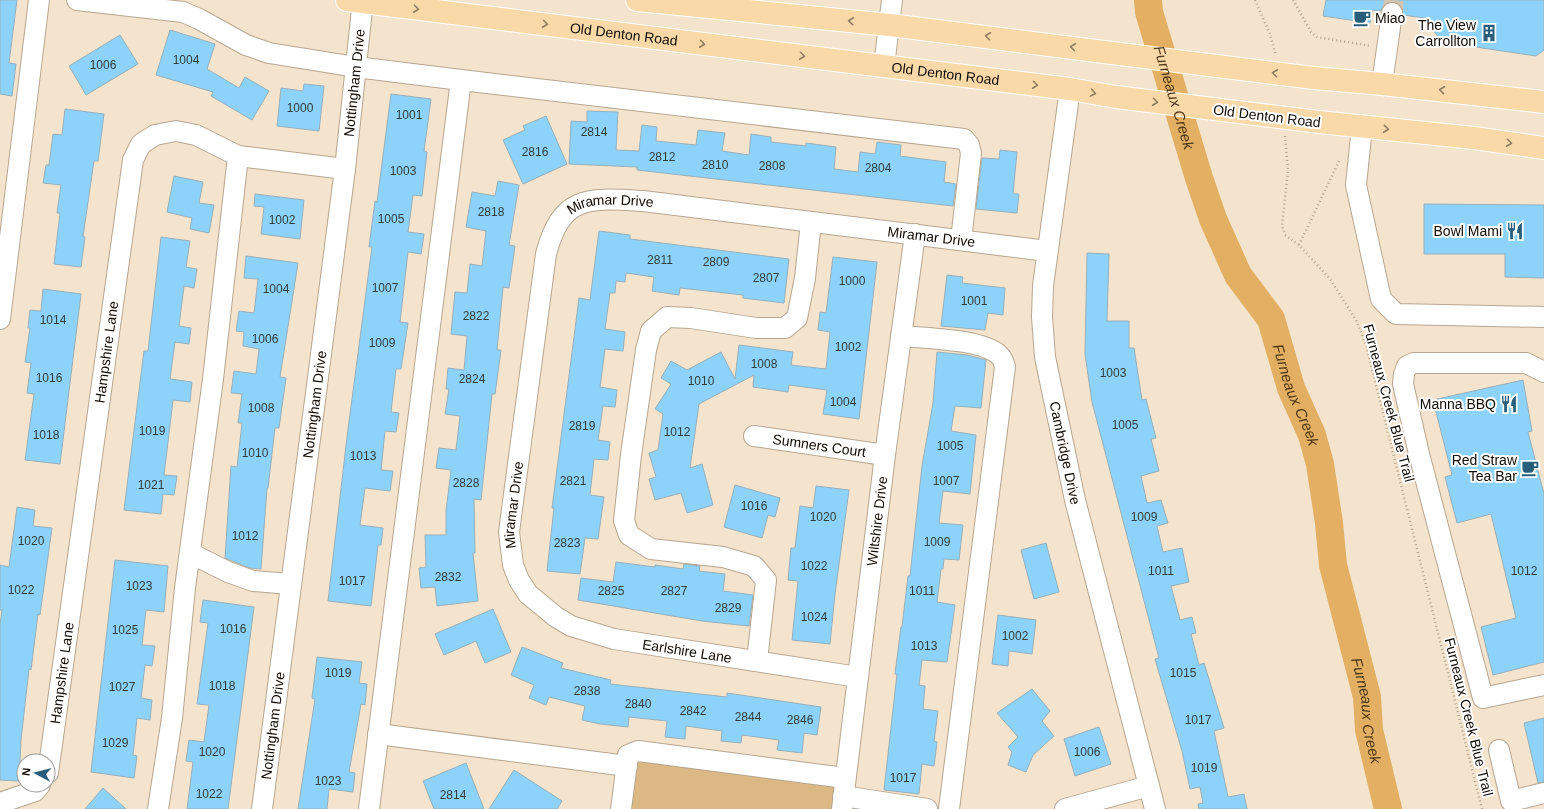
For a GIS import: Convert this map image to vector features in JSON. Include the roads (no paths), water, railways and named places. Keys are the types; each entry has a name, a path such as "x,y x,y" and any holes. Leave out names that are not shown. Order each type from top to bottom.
{"main road":[{"path":"637,0 685,2 890,25 1314,78 1544,102"},
{"name":"Old Denton Road","path":"358,1 1070,89 1116,97 1544,148"}],"street":[{"path":"0,319 39,0"},
{"path":"77,0 183,12 199,19 246,45 269,53 356,67 964,139 969,145 971,153 961,240"},
{"path":"884,66 892,0"},
{"name":"Nottingham Drive","path":"262,809 345,169 356,67 358,1"},
{"path":"1382,84 1392,13"},
{"path":"369,809 461,80"},
{"name":"Cambridge Drive","path":"1070,89 1043,286 1042,317 1045,357 1075,500 1154,809"},
{"path":"1362,127 1356,186 1380,299 1396,314 1544,317"},
{"name":"Hampshire Lane","path":"51,753 133,160 141,144 155,135 176,131 196,135 238,156 345,169"},
{"path":"158,809 172,718 190,552 213,379 238,156"},
{"name":"Miramar Drive","path":"528,594 519,580 513,565 509,532 546,254 551,234 564,214 573,205 605,199 643,202 1048,251"},
{"path":"757,661 766,580 754,566 723,557 651,549 630,535 624,521 629,470 646,350 651,331 667,317 691,318 756,328 785,328 797,318 805,278 811,222"},
{"name":"Wiltshire Drive","path":"844,794 885,455 915,234"},
{"path":"901,336 952,340 985,346 1000,356 1005,366 949,809"},
{"path":"1544,372 1526,363 1414,362 1407,366 1403,384 1419,454 1483,698 1544,685"},
{"name":"Sumners Court","path":"754,436 885,455"},
{"path":"190,552 228,572 253,581 290,584"},
{"name":"Earlshire Lane","path":"528,594 556,617 571,626 614,640 858,677"},
{"path":"378,734 627,766"},
{"path":"1498,750 1511,801 1544,794"},
{"path":"621,809 628,755 638,751 844,794 927,809"},
{"path":"1065,809 1148,786"},
{"path":"0,803 28,793"}],"waterway":[{"name":"Furneaux Creek","path":"1148,0 1149,12 1199,178 1213,219 1238,275 1271,319 1291,388 1312,435 1320,464 1329,523 1333,565 1367,697 1369,730 1388,809"}],"tunnel":[{"path":"1392,13 1394,0"}],"place":[{"name":"Miao","path":"1362,18"},
{"name":"The View Carrollton","path":"1489,33"},
{"name":"Bowl Mami","path":"1515,231"},
{"name":"Manna BBQ","path":"1509,404"},
{"name":"Red Straw Tea Bar","path":"1530,468"}]}
